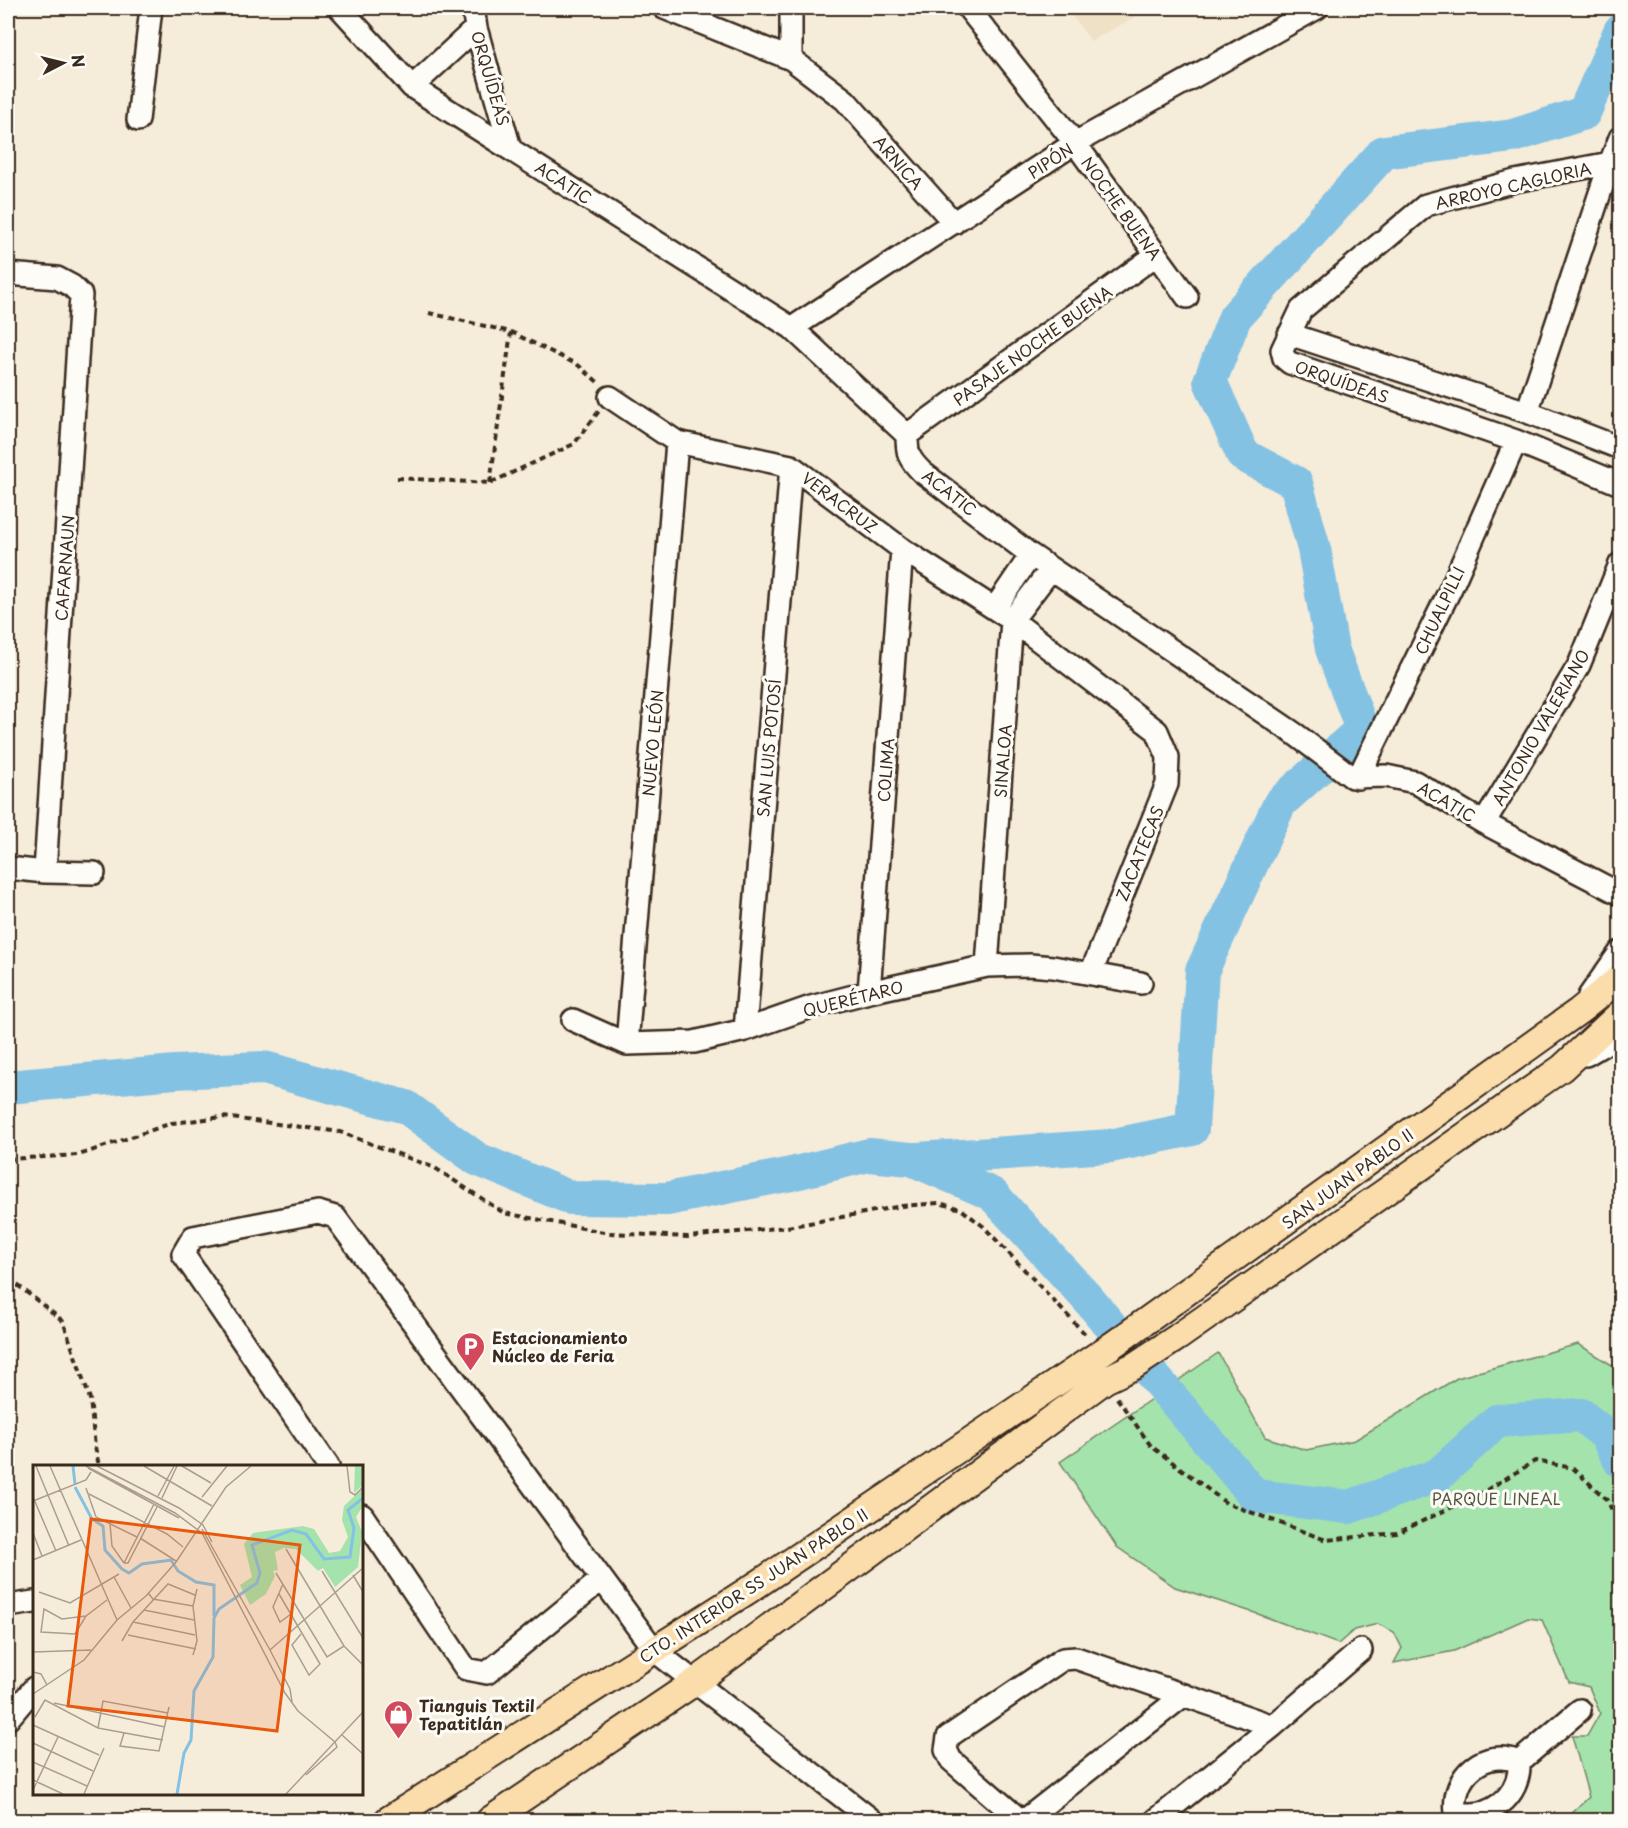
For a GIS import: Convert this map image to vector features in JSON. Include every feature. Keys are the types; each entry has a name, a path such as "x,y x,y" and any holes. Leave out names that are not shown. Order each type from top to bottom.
{"main road":[{"name":"SAN JUAN PABLO II","path":"1108,1348 1579,1011 1620,978"},
{"name":"SAN JUAN PABLO II","path":"1105,1380 1134,1366 1178,1336 1562,1068 1620,1014"},
{"name":"CTO. INTERIOR SS JUAN PABLO II","path":"388,1821 758,1584 1108,1348"},
{"path":"490,1821 695,1682 1105,1380"}],"street":[{"path":"138,120 152,8"},
{"name":"ACATIC","path":"340,8 412,87 792,328 907,435 907,451 910,460 922,472 1051,569 1295,734 1355,778 1386,776 1415,782 1484,824 1620,894"},
{"name":"ARNICA","path":"664,8 791,59 845,100 954,223"},
{"path":"791,8 791,59"},
{"name":"NOCHE BUENA","path":"968,8 1075,143 1187,297"},
{"name":"PIPÓN","path":"792,328 1075,143 1317,8"},
{"path":"412,87 475,18"},
{"name":"ORQUÍDEAS","path":"475,18 510,148"},
{"path":"1527,411 1620,138"},
{"name":"ARROYO CAGLORIA","path":"1289,334 1301,310 1426,205 1515,181 1610,163"},
{"name":"PASAJE NOCHE BUENA","path":"907,435 1156,255"},
{"name":"CAFARNAUN","path":"8,274 57,278 72,286 81,295 45,872"},
{"name":"ORQUÍDEAS","path":"1620,448 1527,411 1289,334 1282,350 1284,358 1290,363 1516,441 1620,484"},
{"name":"VERACRUZ","path":"610,397 677,442 791,465 902,549 1004,614 1157,731"},
{"name":"CHUALPILLI","path":"1355,778 1451,588 1516,441"},
{"name":"NUEVO LEÓN","path":"627,1044 677,442"},
{"name":"SAN LUIS POTOSÍ","path":"745,1030 791,465"},
{"name":"COLIMA","path":"869,992 902,549"},
{"path":"1004,614 1031,555"},
{"name":"ANTONIO VALERIANO","path":"1484,824 1579,665 1620,564"},
{"path":"1004,614 1051,569"},
{"name":"SINALOA","path":"987,966 1004,614"},
{"name":"ZACATECAS","path":"1091,973 1167,784 1168,757 1157,731"},
{"path":"8,868 45,872 94,873"},
{"name":"SAN JUAN PABLO II","path":"1579,1011 1620,952"},
{"name":"QUERÉTARO","path":"573,1020 627,1044 694,1042 745,1030 811,1007 987,966 1030,965 1141,982"},
{"name":"SAN JUAN PABLO II","path":"1562,1068 1617,1036"},
{"path":"327,1465 183,1254 193,1237 318,1212 335,1217 655,1651 872,1821"},
{"path":"363,1516 466,1669 487,1673 602,1579"},
{"path":"8,1606 33,1602"},
{"path":"1156,1821 1274,1726 1361,1650"},
{"path":"1184,1695 1022,1821 951,1760 946,1750 948,1737 1064,1659 1076,1658 1184,1695 1274,1726"},
{"path":"8,1719 33,1689"},
{"path":"1519,1762 1580,1710"},
{"path":"1508,1757 1519,1762 1520,1772 1517,1782 1513,1791 1502,1803 1486,1811 1450,1816 1457,1790 1470,1771 1495,1758 1508,1757"}],"path":[{"path":"397,478 490,483 574,444 610,397 596,380 578,365 511,332 429,313"},
{"path":"490,483 511,332"},
{"path":"8,1160 79,1155 172,1123 223,1117 340,1132 435,1168 504,1213 609,1233 699,1236 787,1227 902,1206 939,1203 961,1209 983,1226 1108,1348"},
{"path":"8,1280 63,1321 90,1399 99,1465"},
{"path":"1105,1380 1151,1446 1226,1503 1326,1540 1397,1533 1478,1495 1535,1461 1573,1468 1607,1500 1620,1526"}],"shaded area":[{"path":"1066,8 1151,8 1091,41"}],"green space":[{"name":"PARQUE LINEAL","path":"1578,1344 1620,1370 1620,1820 1565,1820 1589,1797 1572,1736 1587,1736 1600,1713 1589,1687 1569,1682 1542,1620 1528,1618 1454,1651 1394,1663 1402,1648 1394,1632 1378,1624 1354,1630 1338,1644 1258,1614 1175,1587 1117,1547 1060,1462 1218,1353 1265,1437 1306,1450 1355,1440 1457,1378"}],"waterway":[{"path":"917,1159 1110,1146 1192,1129 1202,971 1280,803 1362,729 1332,649 1314,549 1296,483 1243,455 1210,381 1235,317 1384,152 1513,136 1584,113 1620,31"},
{"path":"8,1087 175,1072 264,1068 406,1107 477,1159 571,1198 667,1199 791,1174 869,1155 911,1159 992,1194 1088,1299 1255,1496 1349,1507 1438,1475 1497,1421 1581,1415 1606,1435 1620,1461"}],"place":[{"name":"Estacionamiento Núcleo de Feria","path":"471,1372"},
{"name":"Tianguis Textil Tepatitlán","path":"398,1740"}]}
